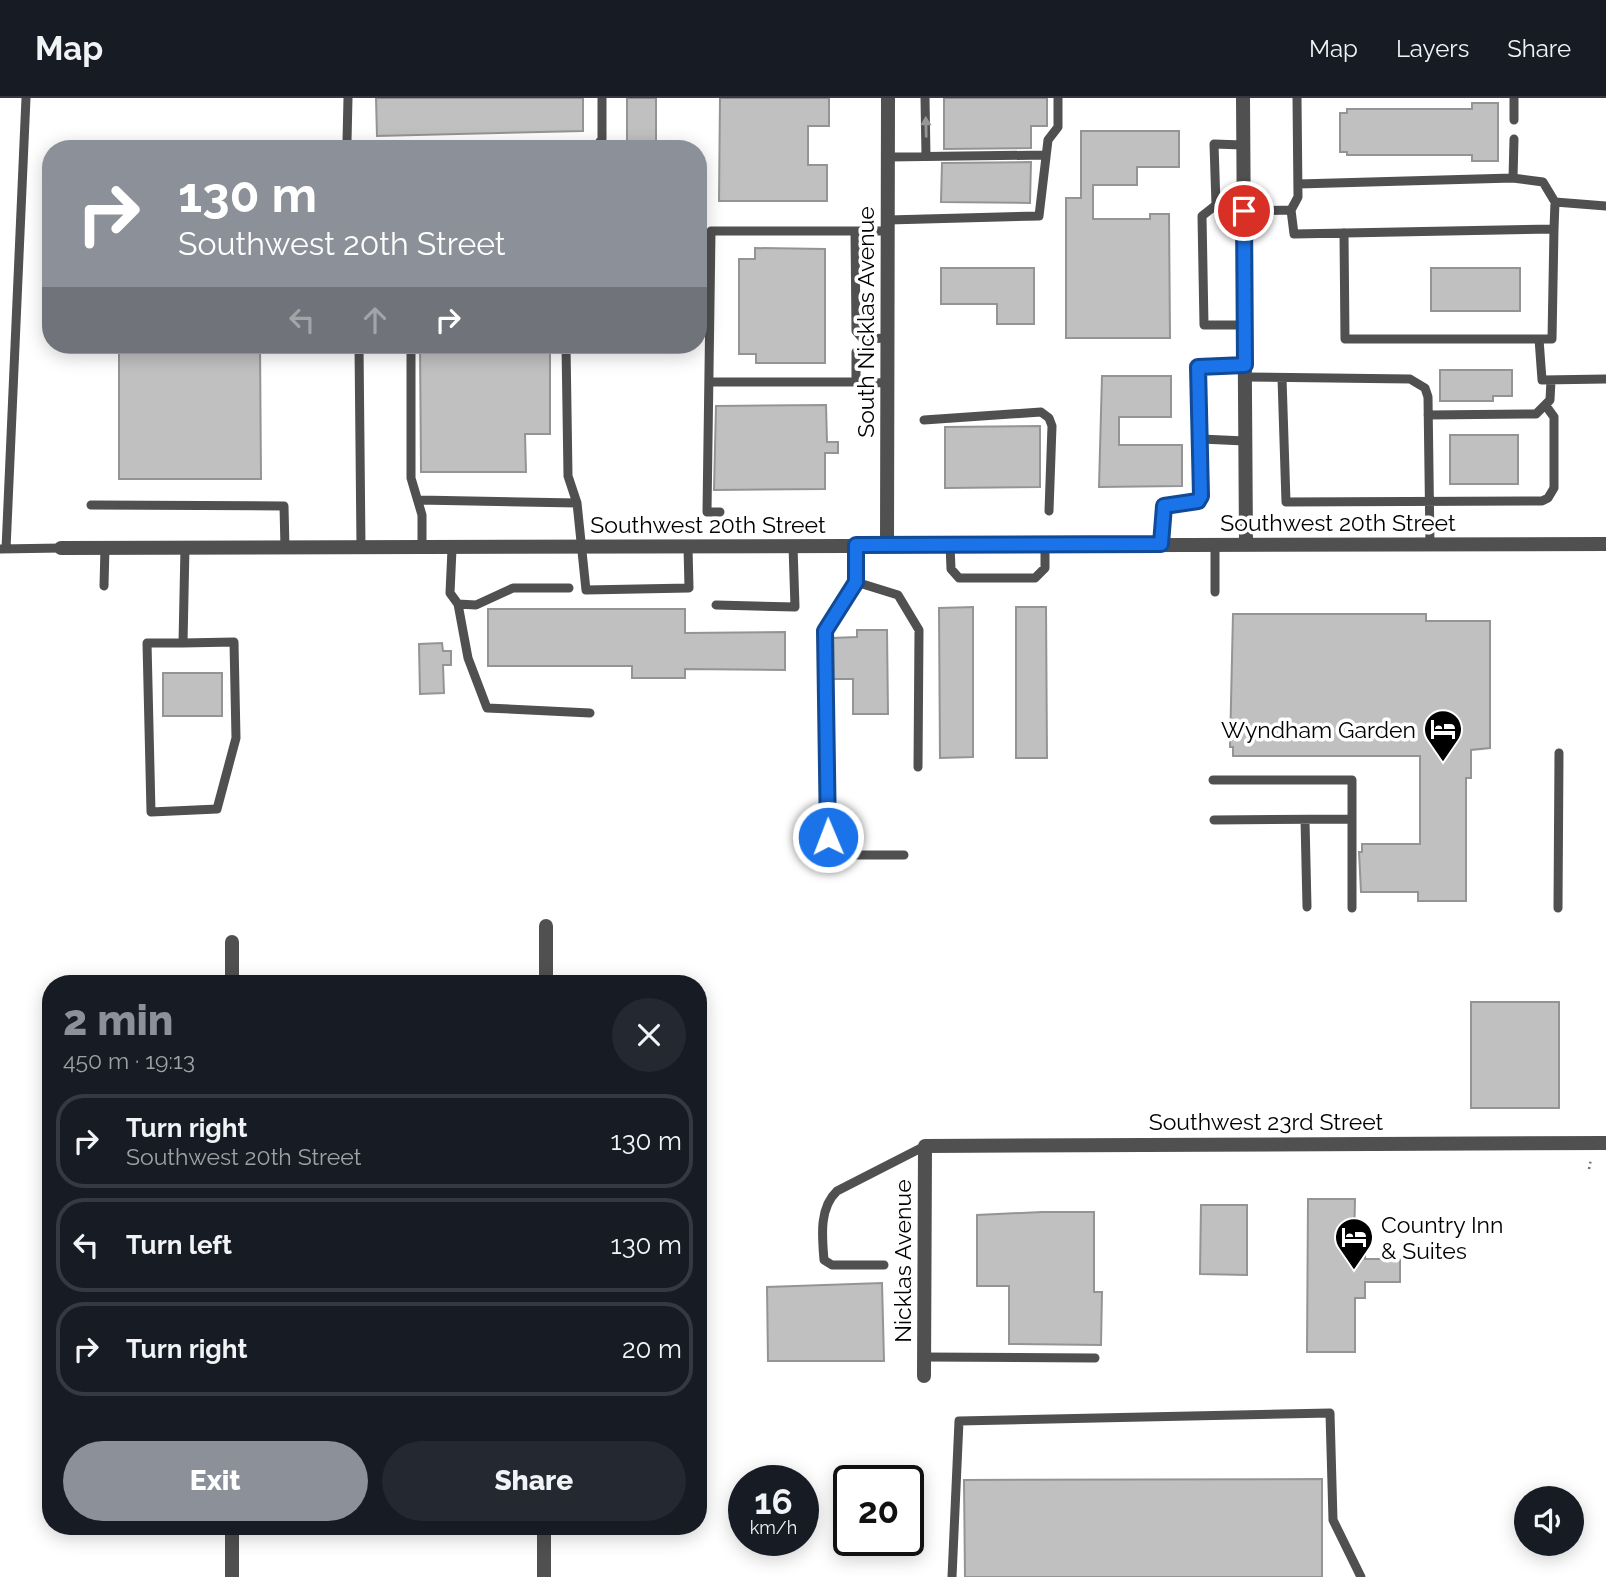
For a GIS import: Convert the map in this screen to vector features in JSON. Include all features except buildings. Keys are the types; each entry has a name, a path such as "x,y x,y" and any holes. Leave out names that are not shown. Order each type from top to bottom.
{"street":[{"name":"South Nicklas Avenue","path":"887,545 888,98"},
{"path":"1243,98 1246,543"},
{"name":"Southwest 20th Street","path":"61,548 1606,544"},
{"path":"546,926 546,975"},
{"path":"232,942 232,975"},
{"name":"Southwest 23rd Street","path":"925,1146 1606,1143"},
{"name":"Nicklas Avenue","path":"924,1376 925,1146"},
{"path":"232,1535 232,1577"},
{"path":"544,1535 544,1577"}],"lane":[{"path":"26,98 3,549 61,548"},
{"path":"347,140 348,98"},
{"path":"601,140 602,98"},
{"path":"925,98 926,156"},
{"path":"720,512 707,512 711,231 855,231 887,226 1039,216 1048,140 1058,127 1058,98"},
{"path":"1297,98 1298,197 1291,210 1294,234 1554,229"},
{"path":"1514,98 1514,120"},
{"path":"1513,178 1514,139"},
{"path":"1216,205 1214,145 1243,145"},
{"path":"888,157 1046,155"},
{"path":"1298,184 1513,178 1543,183 1555,202 1552,339 1345,339 1344,233"},
{"path":"1555,202 1606,206"},
{"path":"1245,325 1204,325 1202,216 1216,205 1291,210"},
{"path":"855,231 856,331 863,339 887,338"},
{"path":"1539,339 1542,380 1606,380"},
{"path":"856,352 856,382"},
{"path":"359,354 361,548"},
{"path":"411,354 411,478 419,500 422,548"},
{"path":"566,354 568,477 578,503 586,590 690,588 688,547"},
{"path":"1161,544 1164,506 1198,501 1201,496 1198,367 1245,371 1282,378 1410,379 1425,388 1428,415 1430,546"},
{"path":"1282,378 1286,502 1531,501 1548,498 1554,488 1555,424 1552,412 1546,406"},
{"path":"1428,415 1536,414 1546,406 1551,380"},
{"path":"709,382 887,383"},
{"path":"924,420 1041,412 1049,418 1052,426 1049,511"},
{"path":"1201,439 1245,440"},
{"path":"419,500 578,503"},
{"path":"91,505 284,506 285,548"},
{"path":"1215,543 1215,592"},
{"path":"950,545 951,569 959,578 1035,578 1045,568 1045,544"},
{"path":"856,545 856,582 825,631 828,837 842,855 904,855"},
{"path":"716,605 795,607 793,546"},
{"path":"104,586 105,547"},
{"path":"183,643 185,547"},
{"path":"452,549 450,593 458,604 468,658 487,708 590,713"},
{"path":"856,582 898,595 919,630 918,767"},
{"path":"458,604 476,605 513,588 569,588"},
{"path":"234,642 236,738 217,809 151,812 147,643 183,643 234,642"},
{"path":"1558,908 1559,753"},
{"path":"1213,780 1352,780 1352,908"},
{"path":"1214,820 1352,819"},
{"path":"1305,820 1307,907"},
{"path":"884,1265 832,1265 824,1260 824,1212 829,1199 837,1191 925,1146"},
{"path":"924,1357 1094,1358"},
{"path":"952,1577 959,1421 1330,1413 1333,1520 1360,1577"}],"path":[{"path":"1589,1169 1591,1157"}],"place":[{"name":"Wyndham Garden","path":"1443,763"},
{"name":"Country Inn & Suites","path":"1354,1271"}],"route":[{"path":"828,837 825,631 856,582 856,545 1161,544 1164,506 1168,503 1198,501 1201,496 1198,367 1245,365 1244,211"}]}
